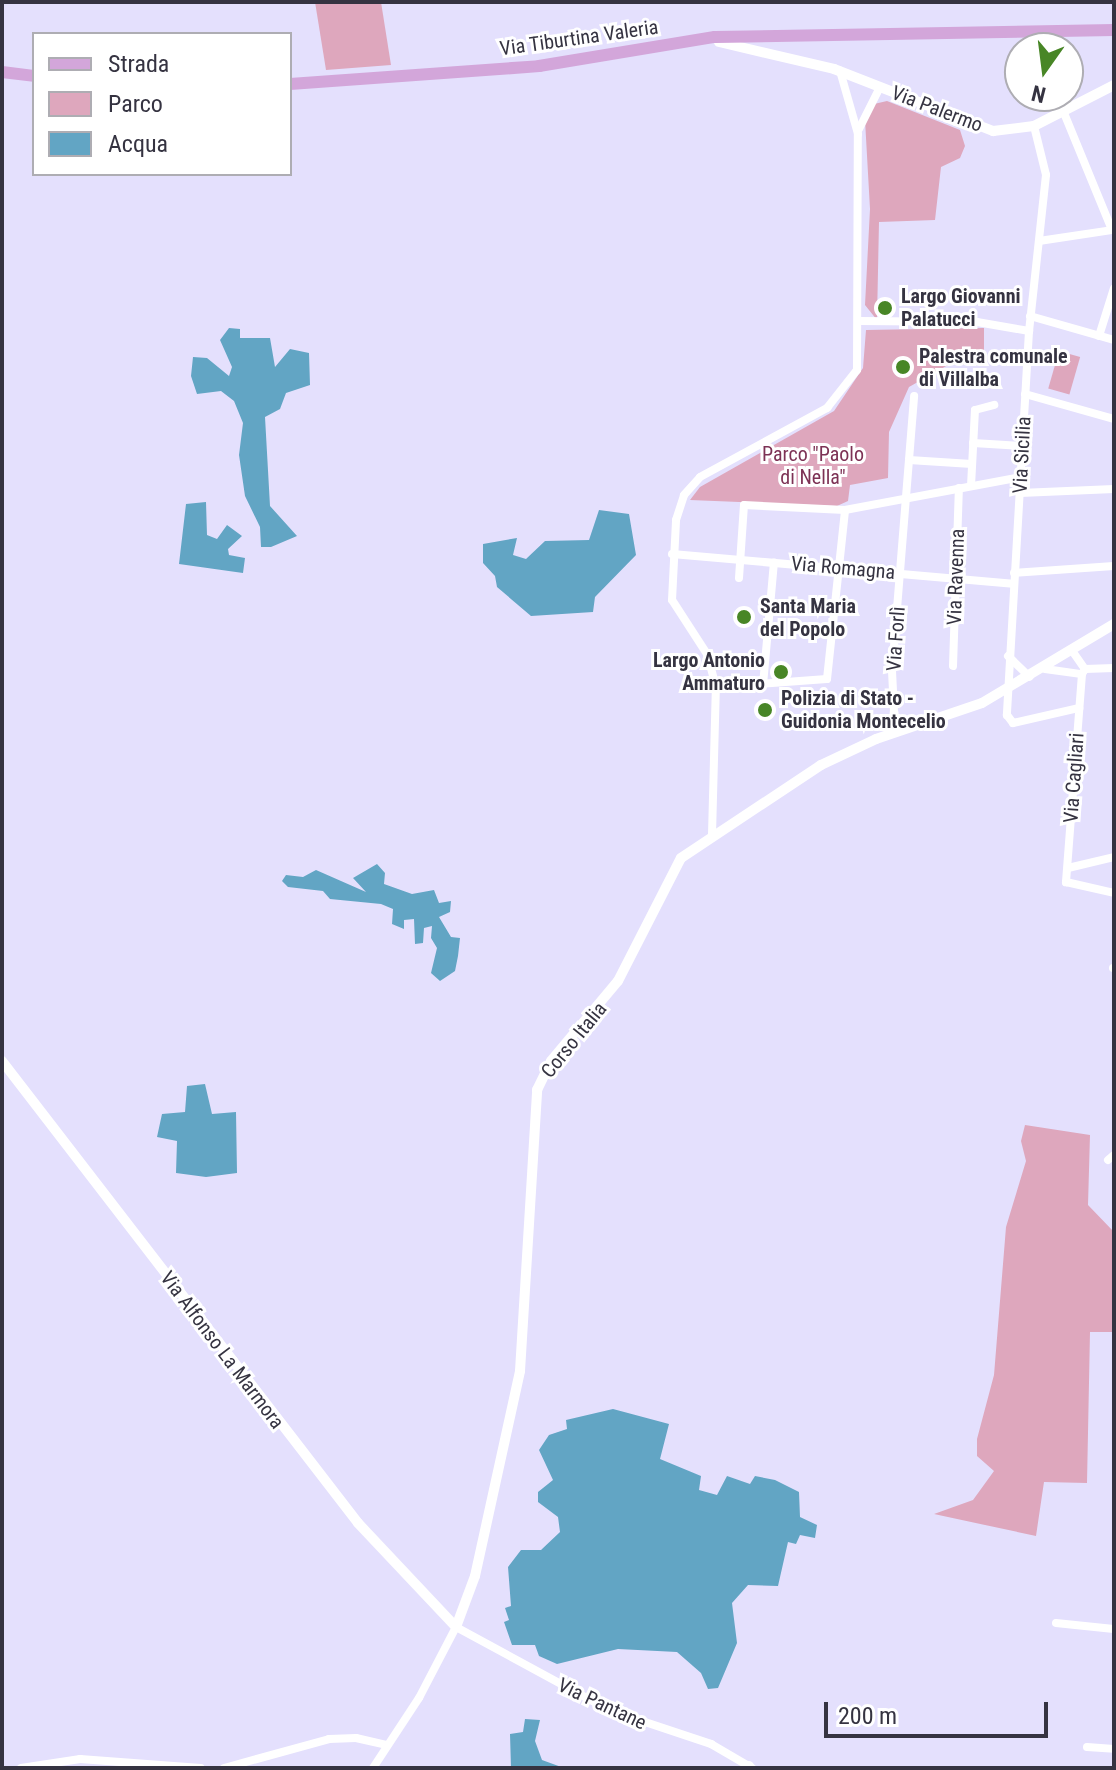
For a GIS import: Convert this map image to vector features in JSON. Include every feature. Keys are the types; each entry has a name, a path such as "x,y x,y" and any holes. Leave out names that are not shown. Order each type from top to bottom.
{"main road":[{"name":"Via Tiburtina Valeria","path":"292,84 539,66 685,42 1114,30"},
{"path":"2,72 32,76"}],"street":[{"path":"803,59 808,37"},
{"name":"Via Palermo","path":"685,42 730,42 803,59 984,129 1034,126 1114,85"},
{"path":"712,835 716,687 707,654 672,600 672,554 679,505 692,484 823,411 844,392 858,367 858,134 850,95 840,71"},
{"path":"850,95 866,81"},
{"path":"858,134 866,106 880,87"},
{"path":"1039,241 1113,230 1064,113"},
{"name":"Via Sicilia","path":"1006,690 1030,316 1046,165 1034,126"},
{"path":"1099,336 1114,288"},
{"path":"1030,316 1114,340"},
{"path":"860,321 977,322 1029,331"},
{"path":"1025,394 1114,419"},
{"name":"Via Forlì","path":"895,732 892,670 914,396"},
{"path":"971,486 976,408 994,405"},
{"path":"973,443 1023,446"},
{"path":"909,460 972,464"},
{"path":"739,578 744,505 845,510 1021,477"},
{"name":"Via Ravenna","path":"953,666 959,488"},
{"path":"1020,493 1114,489"},
{"path":"716,687 820,683 830,671 845,510"},
{"name":"Via Romagna","path":"672,554 1013,584"},
{"path":"763,685 774,562"},
{"path":"1014,573 1114,566"},
{"name":"Corso Italia","path":"456,1627 475,1576 520,1371 537,1090 551,1061 618,981 681,858 811,770 895,732 975,707 1045,669 1114,624"},
{"path":"1073,652 1084,672"},
{"path":"1008,656 1031,677"},
{"path":"1045,669 1084,672 1114,668"},
{"name":"Via Cagliari","path":"1084,672 1066,882 1114,893"},
{"path":"1006,690 1012,723 1079,708"},
{"path":"1068,868 1114,857"},
{"name":"Via Alfonso La Marmora","path":"2,1061 349,1512 456,1627"},
{"path":"1056,1623 1114,1629"},
{"path":"373,1768 419,1698 456,1627"},
{"name":"Via Pantane","path":"456,1627 609,1710 711,1744 751,1767"},
{"path":"224,1768 329,1739 356,1738 386,1745"},
{"path":"1087,1747 1114,1749"},
{"path":"21,1768 80,1759 201,1768"}],"green space":[{"path":"315,2 381,2 391,65 326,70"},
{"path":"887,101 960,130 965,146 960,158 941,167 935,220 879,222 877,320 865,305 870,209 865,120 874,104"},
{"name":"Parco \"Paolo di Nella\"","path":"984,328 984,364 948,365 909,387 889,432 888,478 850,485 848,501 837,506 690,500 700,487 834,411 863,368 866,330"},
{"path":"1059,351 1080,357 1069,395 1048,388"},
{"path":"1025,1125 1090,1135 1088,1205 1114,1232 1114,1332 1090,1332 1087,1483 1044,1482 1036,1536 934,1514 973,1500 994,1471 977,1456 977,1439 994,1375 1006,1227 1026,1161 1021,1141"}],"water":[{"path":"229,328 240,329 240,338 270,338 275,367 290,349 309,353 310,385 286,393 280,409 265,417 270,506 297,536 271,547 261,547 260,527 245,496 239,455 243,423 234,401 221,391 197,394 191,376 193,357 207,358 229,376 232,367 220,340"},
{"path":"206,502 207,535 217,539 227,525 242,536 228,549 229,555 245,558 243,573 179,564 186,504"},
{"path":"599,510 629,514 636,555 595,597 593,612 531,616 497,587 495,576 483,563 483,544 517,538 513,555 526,559 545,541 589,540"},
{"path":"377,864 385,873 384,884 412,894 434,890 439,903 451,901 450,912 439,917 451,937 460,938 458,956 455,971 440,981 431,973 437,948 431,938 432,926 424,928 423,943 415,944 414,919 404,920 404,929 392,924 393,909 381,904 330,899 323,891 288,887 282,881 286,875 303,877 316,870 366,892 353,878"},
{"path":"205,1084 212,1114 236,1112 237,1173 206,1177 176,1173 177,1141 157,1137 162,1114 185,1112 187,1086"},
{"path":"613,1409 669,1424 660,1459 701,1476 699,1490 717,1495 727,1476 750,1484 755,1476 775,1480 799,1492 800,1517 817,1525 815,1538 800,1535 796,1544 788,1542 778,1586 748,1585 732,1603 737,1643 718,1688 708,1689 701,1673 677,1652 618,1649 557,1664 539,1656 535,1645 512,1645 504,1622 509,1620 505,1608 511,1606 508,1567 521,1550 541,1550 560,1532 558,1517 538,1502 538,1492 553,1480 539,1450 549,1435 567,1429 566,1420"},
{"path":"525,1719 540,1720 535,1741 542,1760 564,1768 511,1768 510,1734 523,1732"}],"place":[{"name":"Largo Giovanni Palatucci","path":"885,308"},
{"name":"Palestra comunale di Villalba","path":"903,367"},
{"name":"Santa Maria del Popolo","path":"744,617"},
{"name":"Largo Antonio Ammaturo","path":"781,672"},
{"name":"Polizia di Stato - Guidonia Montecelio","path":"765,710"}]}
